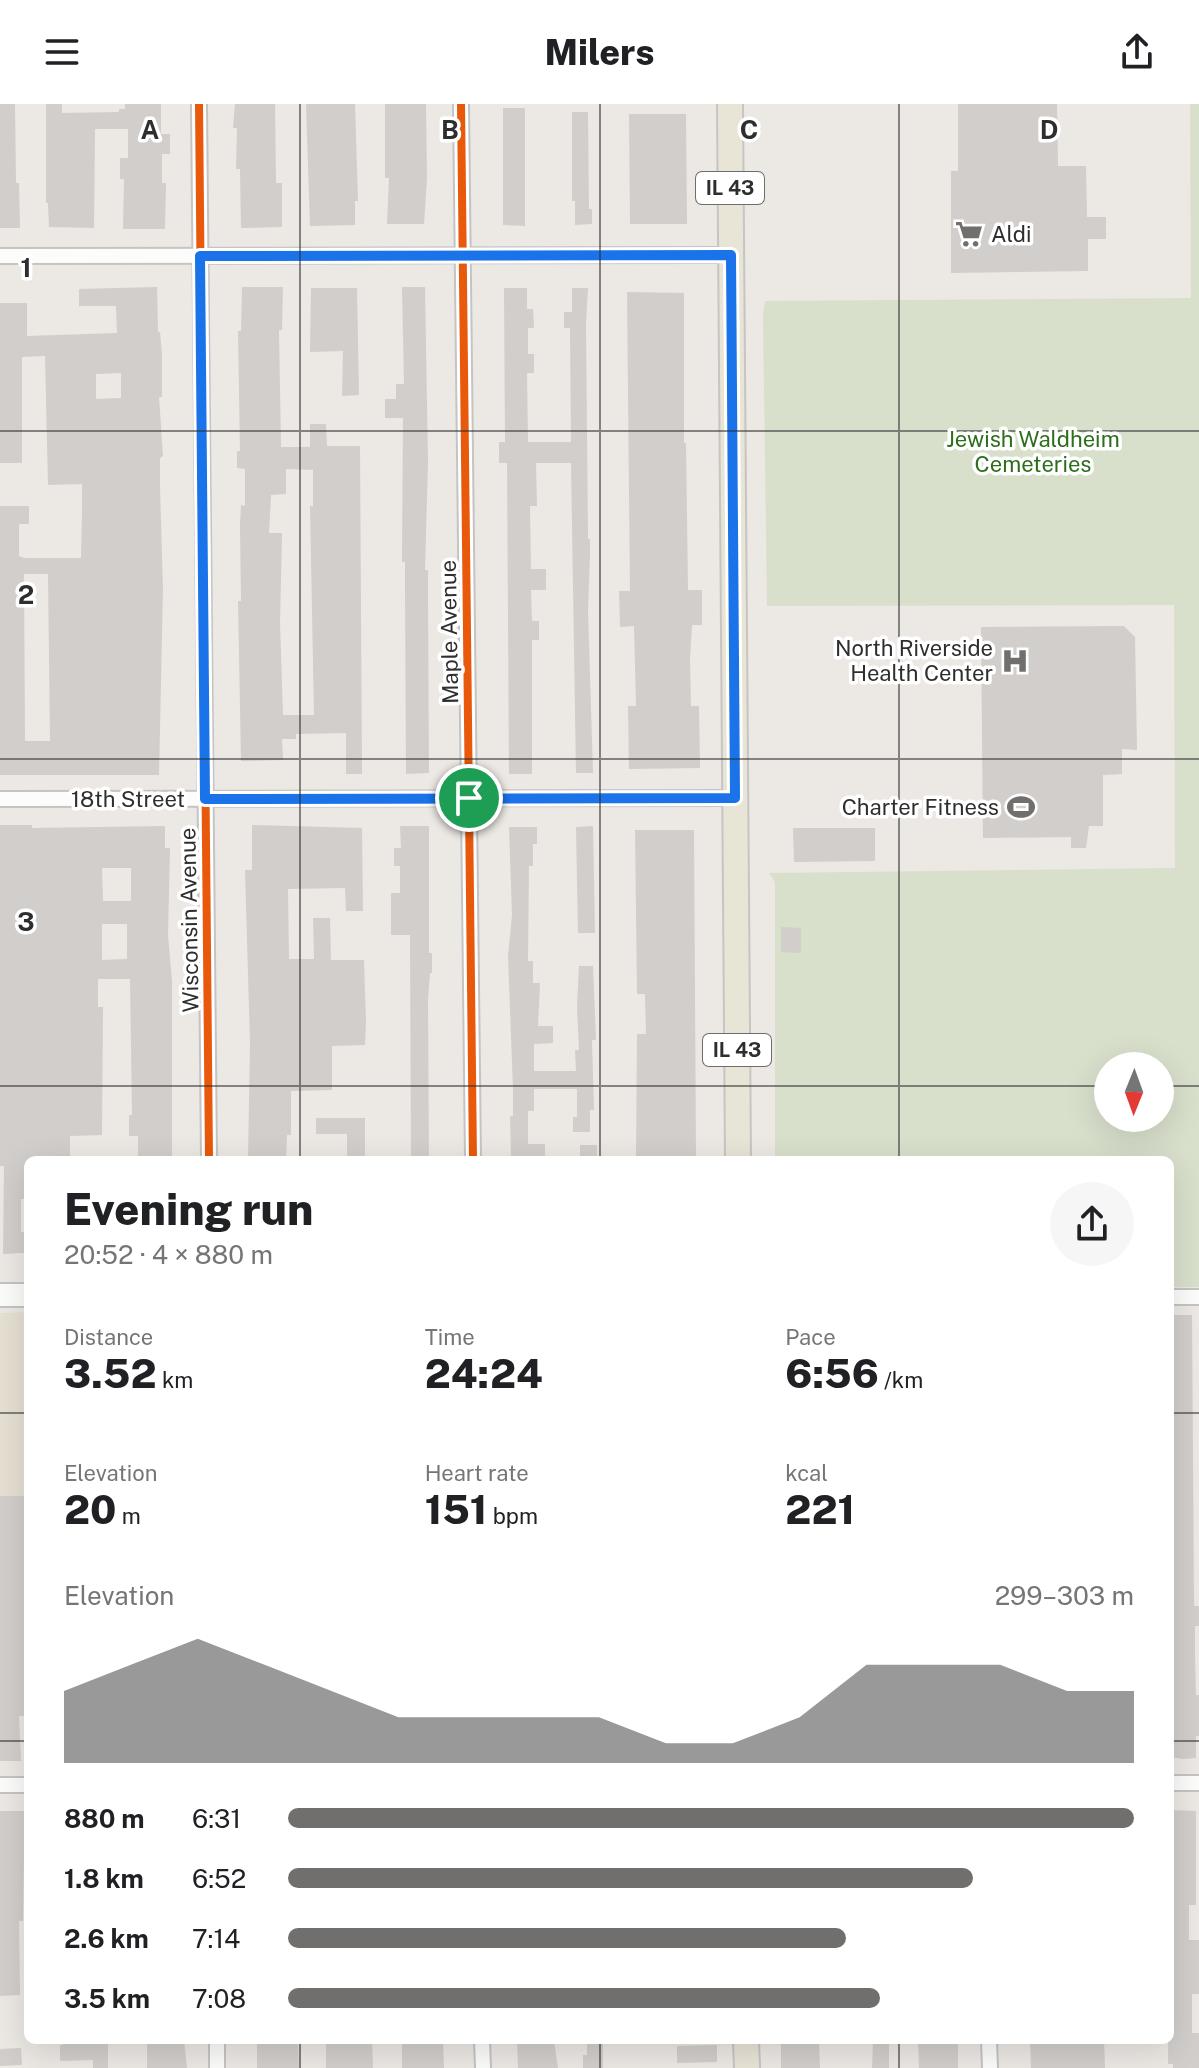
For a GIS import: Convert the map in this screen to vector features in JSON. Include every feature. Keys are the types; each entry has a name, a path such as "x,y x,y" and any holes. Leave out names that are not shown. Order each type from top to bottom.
{"main road":[{"name":"IL 43","path":"730,104 738,1156"},
{"path":"746,2044 747,2068"}],"street":[{"name":"Wisconsin Avenue","path":"199,104 209,1156"},
{"name":"Maple Avenue","path":"461,104 473,1156"},
{"path":"0,256 731,255"},
{"name":"18th Street","path":"0,799 735,798"},
{"path":"0,1295 24,1295"},
{"path":"1174,1297 1199,1297"},
{"path":"1174,1783 1199,1783"},
{"path":"0,1785 24,1785"},
{"path":"217,2044 217,2068"},
{"path":"482,2044 483,2068"},
{"path":"989,2044 990,2068"}],"shaded area":[{"path":"24,1312 24,1497 0,1497 0,1313"}],"green space":[{"name":"Jewish Waldheim Cemeteries","path":"1190,104 1199,104 1199,1287 1174,1287 1174,1156 775,1156 775,882 769,873 1175,868 1174,605 767,606 765,301 1191,298"}],"building":[{"path":"0,104 15,104 20,228 0,228"},
{"path":"46,104 62,104 62,113 119,112 119,109 125,109 125,104 161,104 161,134 170,134 170,154 162,154 162,183 166,183 165,229 123,229 124,179 120,179 120,158 128,158 128,129 95,129 94,228 49,227 46,203"},
{"path":"235,104 275,104 276,183 282,183 282,227 241,228 240,169 236,169 237,128 233,128"},
{"path":"306,104 355,104 358,201 355,201 355,225 310,226"},
{"path":"385,104 426,104 424,224 387,224 389,178 385,178"},
{"path":"958,104 1057,104 1058,166 1086,166 1087,217 1106,217 1106,239 1088,239 1088,271 951,273 951,171 958,171"},
{"path":"503,108 525,108 525,226 503,225"},
{"path":"572,112 588,112 589,209 592,209 592,224 575,225"},
{"path":"629,114 686,114 687,224 630,224"},
{"path":"157,287 162,354 162,397 159,397 163,456 160,458 163,589 159,775 0,775 0,506 29,506 29,524 19,524 19,556 81,558 82,484 48,485 45,356 22,357 22,463 0,463 0,303 27,303 27,336 117,333 116,306 79,306 79,289","holes":["121,373 121,398 96,399 96,374","24,574 48,574 50,741 25,741"]},
{"path":"242,287 283,287 282,330 279,330 281,447 310,447 310,424 326,424 327,446 360,446 362,774 346,774 346,733 296,734 296,739 282,739 283,760 241,761 238,601 241,601 240,525 241,505 245,506 245,469 237,468 237,451 240,451 238,331 241,331","holes":["286,469 313,470 313,506 310,506 314,715 283,715 280,623 282,533 269,533 271,495 286,494"]},
{"path":"402,287 425,287 428,462 425,570 428,570 429,773 406,774 403,418 385,418 385,399 396,399 396,384 404,384"},
{"path":"311,288 357,288 359,395 342,396 343,351 310,352"},
{"path":"504,288 527,288 527,309 533,309 534,328 528,328 528,354 534,354 534,373 527,373 528,442 571,442 570,328 564,328 564,312 572,312 572,288 588,288 588,610 593,773 576,773 571,463 536,463 537,506 530,506 531,569 546,569 546,590 531,590 532,621 539,621 539,640 532,640 532,774 509,774 507,463 499,463 499,442 505,442"},
{"path":"627,292 684,293 688,590 702,590 702,625 692,625 690,659 691,706 699,706 700,768 629,769 628,706 636,706 634,626 620,627 619,591 630,591"},
{"path":"1124,626 1135,637 1137,750 1122,749 1122,774 1103,775 1103,826 1089,826 1086,848 1071,848 1071,837 983,838 981,627"},
{"path":"0,825 32,825 32,828 165,826 165,848 170,848 168,935 172,981 172,1156 138,1156 138,1136 129,1136 129,1115 132,1115 130,979 98,979 98,1007 103,1007 102,1135 70,1136 70,1156 24,1156 21,1232 24,1232 24,1253 3,1254 4,1166 0,1166","holes":["102,868 131,868 131,901 103,901","102,924 127,924 127,959 102,960"]},
{"path":"252,825 362,828 363,911 346,911 345,888 288,889 289,959 314,959 313,918 330,918 331,960 364,960 366,1022 365,1045 332,1046 332,1090 291,1091 291,1135 287,1135 286,1156 248,1156 250,1043 245,870 252,870"},
{"path":"400,826 429,826 429,953 432,953 432,973 428,1000 429,1156 411,1156 410,935 391,935 391,893 400,893 400,866 394,866 394,848 401,848"},
{"path":"593,826 595,933 578,933 576,827"},
{"path":"509,827 537,827 533,866 529,866 528,961 533,961 533,983 540,983 538,1026 553,1026 553,1043 534,1044 534,1071 576,1071 579,966 593,966 596,1040 592,1040 594,1110 590,1110 590,1132 573,1132 573,1117 577,1117 577,1089 534,1089 534,1111 528,1111 528,1144 545,1144 545,1156 511,1156 513,1089 508,956 512,915"},
{"path":"793,828 875,828 875,861 794,862"},
{"path":"635,830 694,830 696,1156 636,1156 637,1034 646,1034 645,994 637,994"},
{"path":"781,927 801,928 801,953 781,952"},
{"path":"316,1118 365,1118 365,1156 347,1156 347,1134 316,1134"},
{"path":"580,1145 597,1145 597,1156 580,1156"},
{"path":"1174,1315 1192,1315 1194,1606 1199,1606 1195,1655 1199,1736 1196,1736 1196,1758 1174,1758"},
{"path":"0,1496 24,1496 24,1716 19,1716 21,1761 0,1761"},
{"path":"1174,1810 1196,1811 1196,1905 1189,1905 1189,1940 1199,1940 1199,1994 1192,1994 1192,2033 1199,2033 1199,2068 1173,2068 1173,2064 1168,2064 1168,2044 1174,2044"},
{"path":"0,1811 24,1811 23,1921 19,1921 20,1995 0,1996"},
{"path":"108,2044 108,2068 93,2068 93,2060 60,2061 60,2045"},
{"path":"147,2044 184,2044 187,2068 147,2068"},
{"path":"257,2044 298,2044 299,2068 257,2068"},
{"path":"326,2044 372,2044 373,2068 326,2068"},
{"path":"402,2044 443,2044 444,2068 402,2068"},
{"path":"517,2044 555,2044 558,2068 518,2068"},
{"path":"587,2044 603,2044 603,2068 583,2068 583,2055 587,2055"},
{"path":"781,2044 819,2044 820,2068 781,2068"},
{"path":"873,2044 889,2044 889,2068 872,2068"},
{"path":"918,2044 958,2044 958,2068 919,2068"},
{"path":"1030,2044 1104,2044 1105,2068 1031,2068"},
{"path":"717,2045 717,2062 677,2063 677,2046"},
{"path":"21,2048 22,2065 0,2066 0,2049"}],"cycle path":[{"path":"199,104 209,1156"},
{"path":"461,104 473,1156"}],"place":[{"name":"Aldi","path":"969,234"},
{"name":"North Riverside Health Center","path":"1015,661"},
{"name":"Charter Fitness","path":"1021,807"}],"route":[{"path":"731,255 735,798 469,798 205,799 200,256 731,255"}]}
